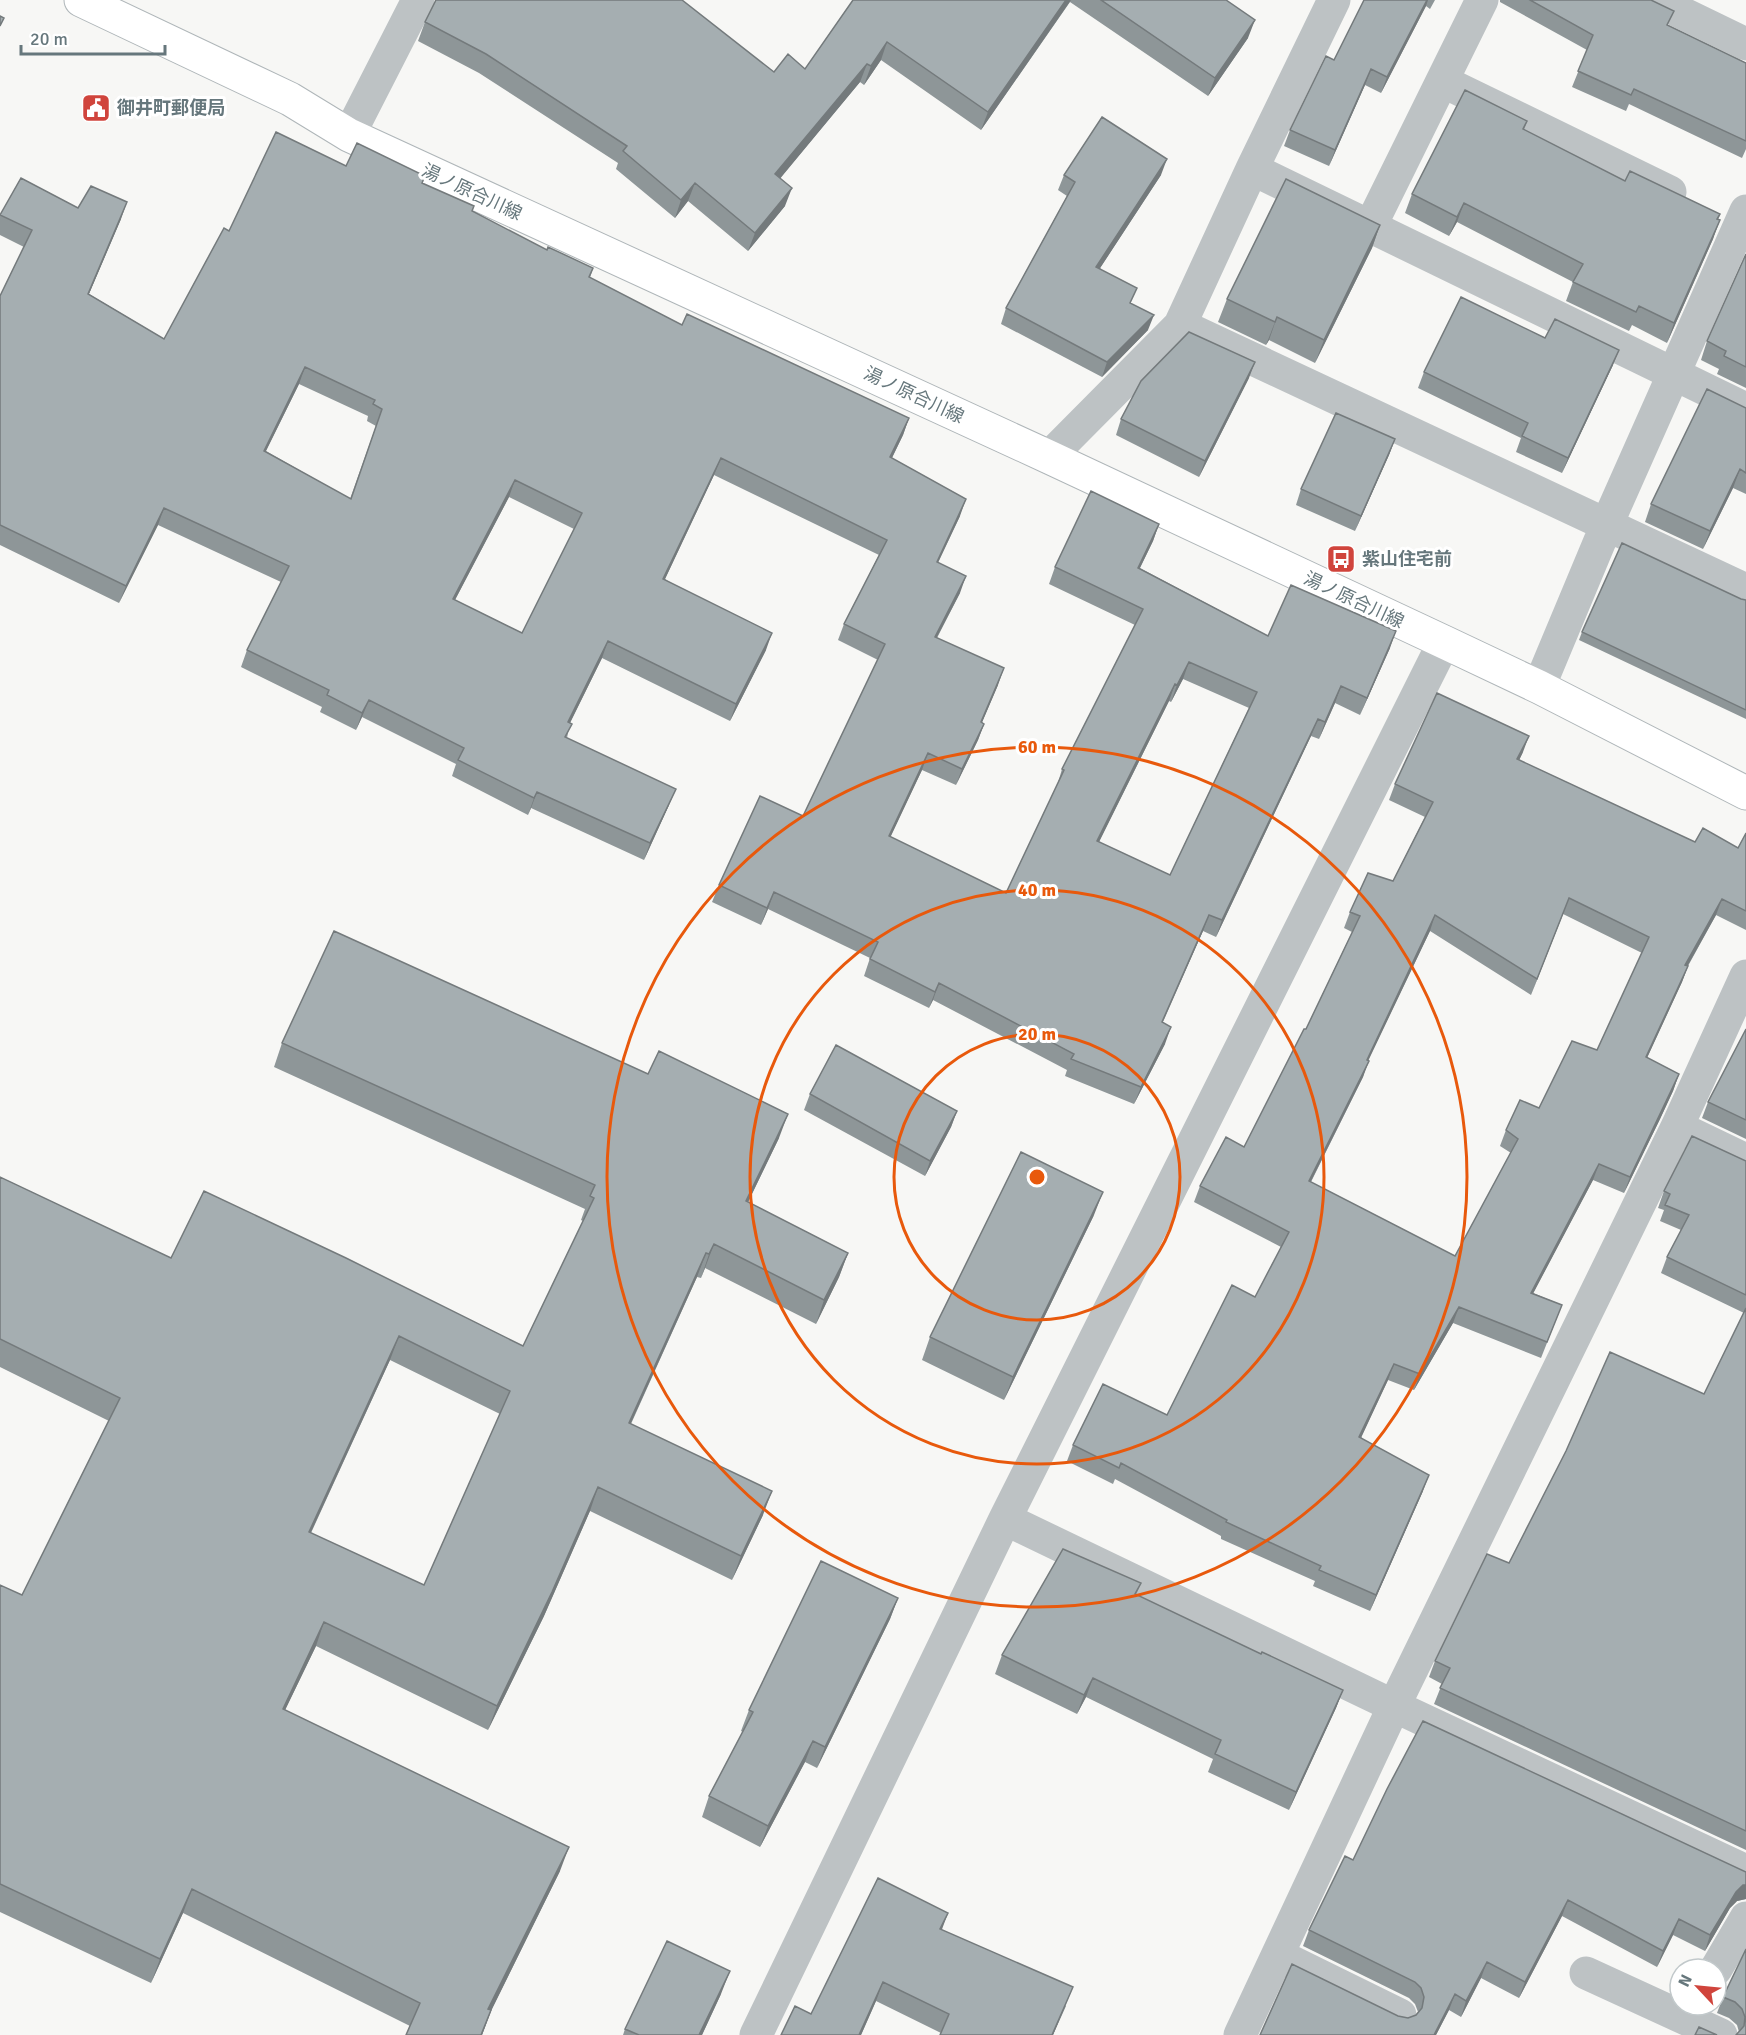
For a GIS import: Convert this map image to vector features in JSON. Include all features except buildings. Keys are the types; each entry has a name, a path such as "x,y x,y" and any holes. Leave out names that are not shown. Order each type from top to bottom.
{"main road":[{"name":"湯ノ原合川線","path":"81,0 290,99 350,135 1049,457 1539,687 1746,793"}],"street":[{"path":"350,135 418,0"},
{"path":"1049,457 1180,325 1334,0"},
{"path":"1370,227 1482,0"},
{"path":"1655,0 1746,44"},
{"path":"1442,81 1729,218 1673,374 1606,524 1539,687"},
{"path":"1252,169 1746,409"},
{"path":"1180,325 1746,590"},
{"path":"756,2035 1005,1519 1444,642"},
{"path":"1240,2035 1394,1707 1677,1127 1746,976"},
{"path":"1677,1127 1746,1160"},
{"path":"1005,1519 1394,1707 1746,1871"},
{"path":"1723,1957 1746,1918"},
{"path":"1278,1955 1401,2015"},
{"path":"1586,1973 1721,2035"}],"place":[{"name":"御井町郵便局","path":"96,108"},
{"name":"紫山住宅前","path":"1341,559"}]}
